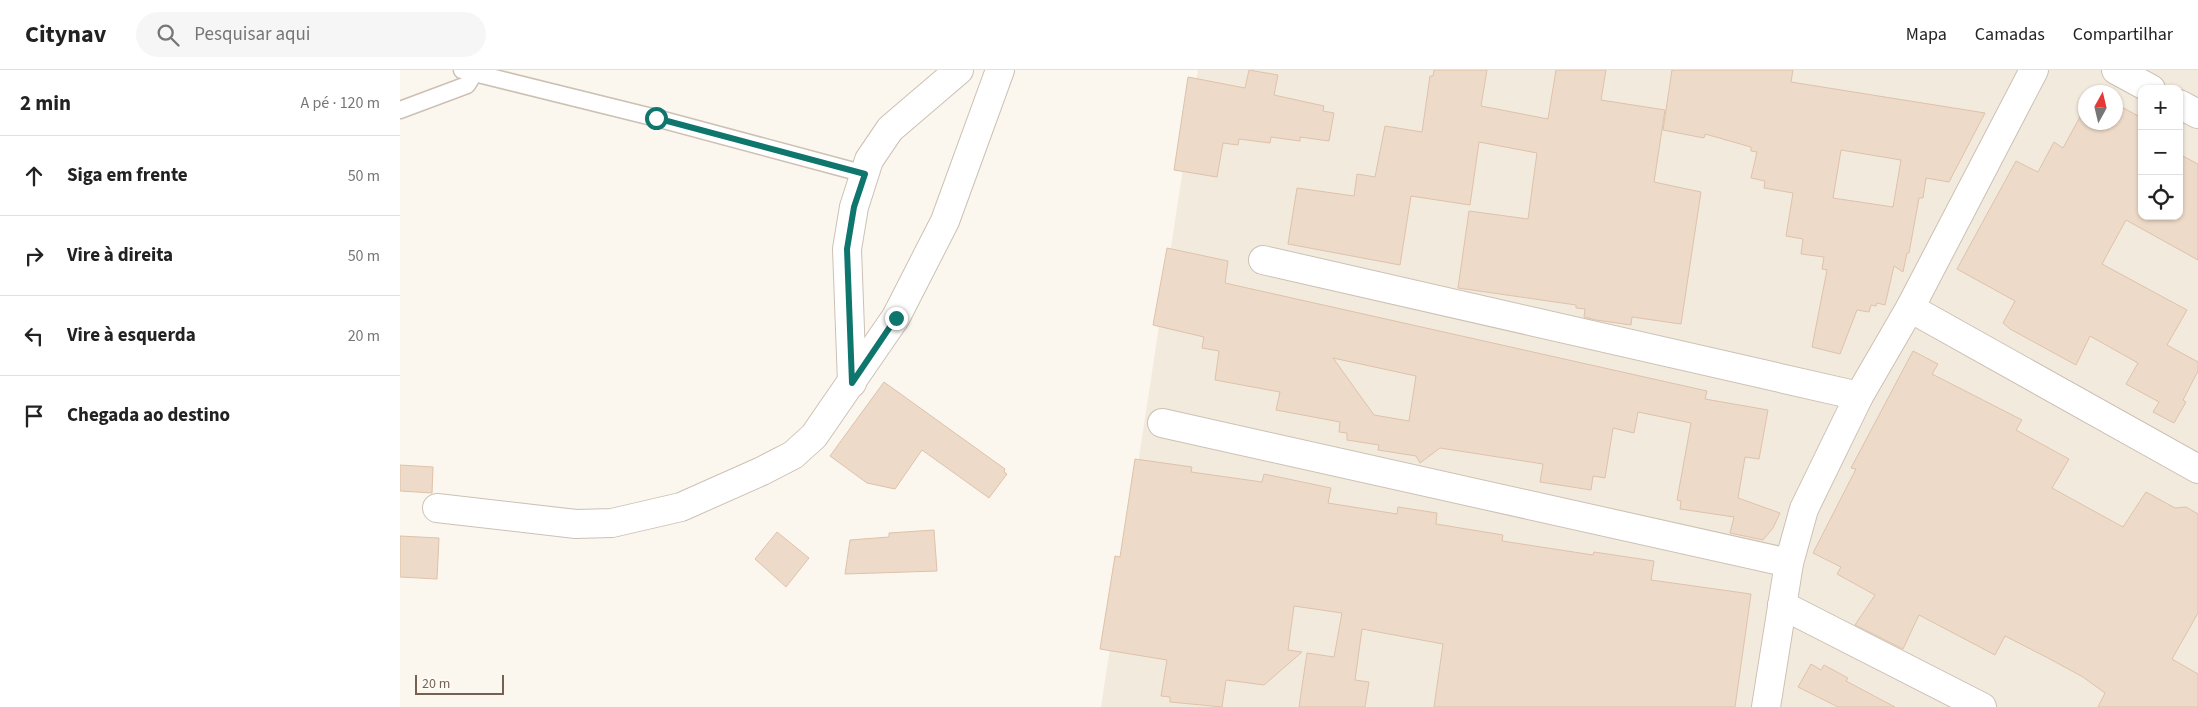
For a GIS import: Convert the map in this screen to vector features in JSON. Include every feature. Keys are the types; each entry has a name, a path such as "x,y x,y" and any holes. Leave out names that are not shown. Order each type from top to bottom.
{"street":[{"path":"852,383 847,249 854,207 865,174 870,160 890,129 959,70"},
{"path":"436,508 576,524 612,523 681,506 762,471 793,455 814,436 896,318 945,221 1000,70"},
{"path":"2116,70 2144,85"},
{"path":"1766,707 1789,563 1804,509 1859,396 1910,308 2029,71"},
{"path":"2183,106 2198,114"},
{"path":"1262,260 1859,396"},
{"path":"1910,308 2198,469"},
{"path":"1162,423 1789,563"},
{"path":"1782,605 1982,707"}],"lane":[{"path":"400,110 467,85 468,72 656,118 865,174"}],"shaded area":[{"path":"1198,70 2198,70 2198,707 1101,707"}],"building":[{"path":"1249,70 1278,75 1274,95 1324,106 1323,111 1334,113 1329,141 1300,137 1300,141 1271,137 1270,143 1239,139 1238,145 1223,143 1217,177 1174,170 1188,77 1245,88"},
{"path":"1434,70 1487,70 1481,106 1548,119 1556,70 1606,70 1601,100 1665,110 1654,182 1701,192 1681,324 1632,317 1631,325 1596,320 1584,317 1585,309 1576,308 1576,305 1458,288 1469,211 1528,219 1537,153 1479,142 1470,205 1411,196 1400,265 1288,244 1297,188 1354,196 1357,174 1375,177 1385,126 1422,132 1430,76 1433,76"},
{"path":"1672,70 1793,70 1791,82 1985,113 1949,182 1926,178 1923,198 1919,198 1909,253 1907,253 1903,272 1894,266 1885,305 1877,303 1876,306 1871,305 1869,312 1857,310 1840,354 1812,347 1827,270 1822,269 1824,257 1801,254 1803,239 1786,236 1793,193 1764,188 1765,181 1751,178 1757,152 1751,151 1751,147 1705,134 1704,138 1663,130","holes":["1841,150 1901,160 1893,207 1833,198"]},
{"path":"2123,108 2138,116 2138,220 2183,220 2183,156 2198,164 2198,260 2126,220 2102,264 2187,310 2167,345 2198,362 2198,371 2183,400 2186,402 2174,423 2153,412 2159,402 2126,384 2138,363 2090,336 2076,365 2010,329 2003,323 2015,301 1957,269 2016,161 2038,172 2054,142 2063,148 2078,121 2078,130 2123,130"},
{"path":"1167,248 1228,261 1225,283 1707,391 1705,399 1768,410 1759,459 1745,457 1738,498 1780,513 1773,528 1763,540 1730,533 1734,517 1680,509 1681,501 1677,500 1691,423 1638,412 1634,433 1613,428 1605,478 1593,476 1591,490 1540,482 1543,464 1440,448 1420,463 1416,456 1378,450 1379,445 1347,440 1347,433 1339,432 1340,422 1276,410 1280,392 1215,380 1219,351 1202,348 1204,337 1153,325","holes":["1333,358 1416,376 1409,421 1374,415"]},
{"path":"1913,351 1938,364 1932,374 2022,420 2016,430 2069,459 2052,488 2123,527 2146,492 2175,508 2186,507 2198,514 2198,613 2172,659 2198,674 2198,707 2098,707 2105,693 2083,677 2048,658 2005,636 1995,655 1919,615 1903,649 1855,625 1875,595 1837,574 1841,567 1813,553 1856,469 1851,468"},
{"path":"884,382 1005,469 1004,472 1007,474 989,498 922,450 895,489 867,483 830,456"},
{"path":"1135,459 1192,467 1191,472 1262,482 1264,474 1331,488 1328,503 1397,514 1398,507 1437,513 1436,524 1503,535 1502,541 1593,555 1594,552 1654,561 1651,580 1751,594 1735,707 1434,707 1443,644 1362,629 1355,680 1369,682 1365,707 1299,707 1307,653 1334,657 1342,613 1294,606 1288,650 1302,652 1264,685 1226,680 1222,707 1170,702 1170,697 1161,696 1167,660 1100,649 1115,556 1120,557"},
{"path":"400,465 433,467 432,493 400,491"},
{"path":"934,530 937,571 845,574 850,540 889,537 889,533"},
{"path":"777,532 809,558 786,587 755,559"},
{"path":"400,536 439,538 437,579 400,577"},
{"path":"1811,664 1821,670 1824,665 1848,678 1846,681 1895,707 1838,707 1798,687"}],"route":[{"path":"656,118 865,174 854,207 847,249 852,383 896,318"}]}
